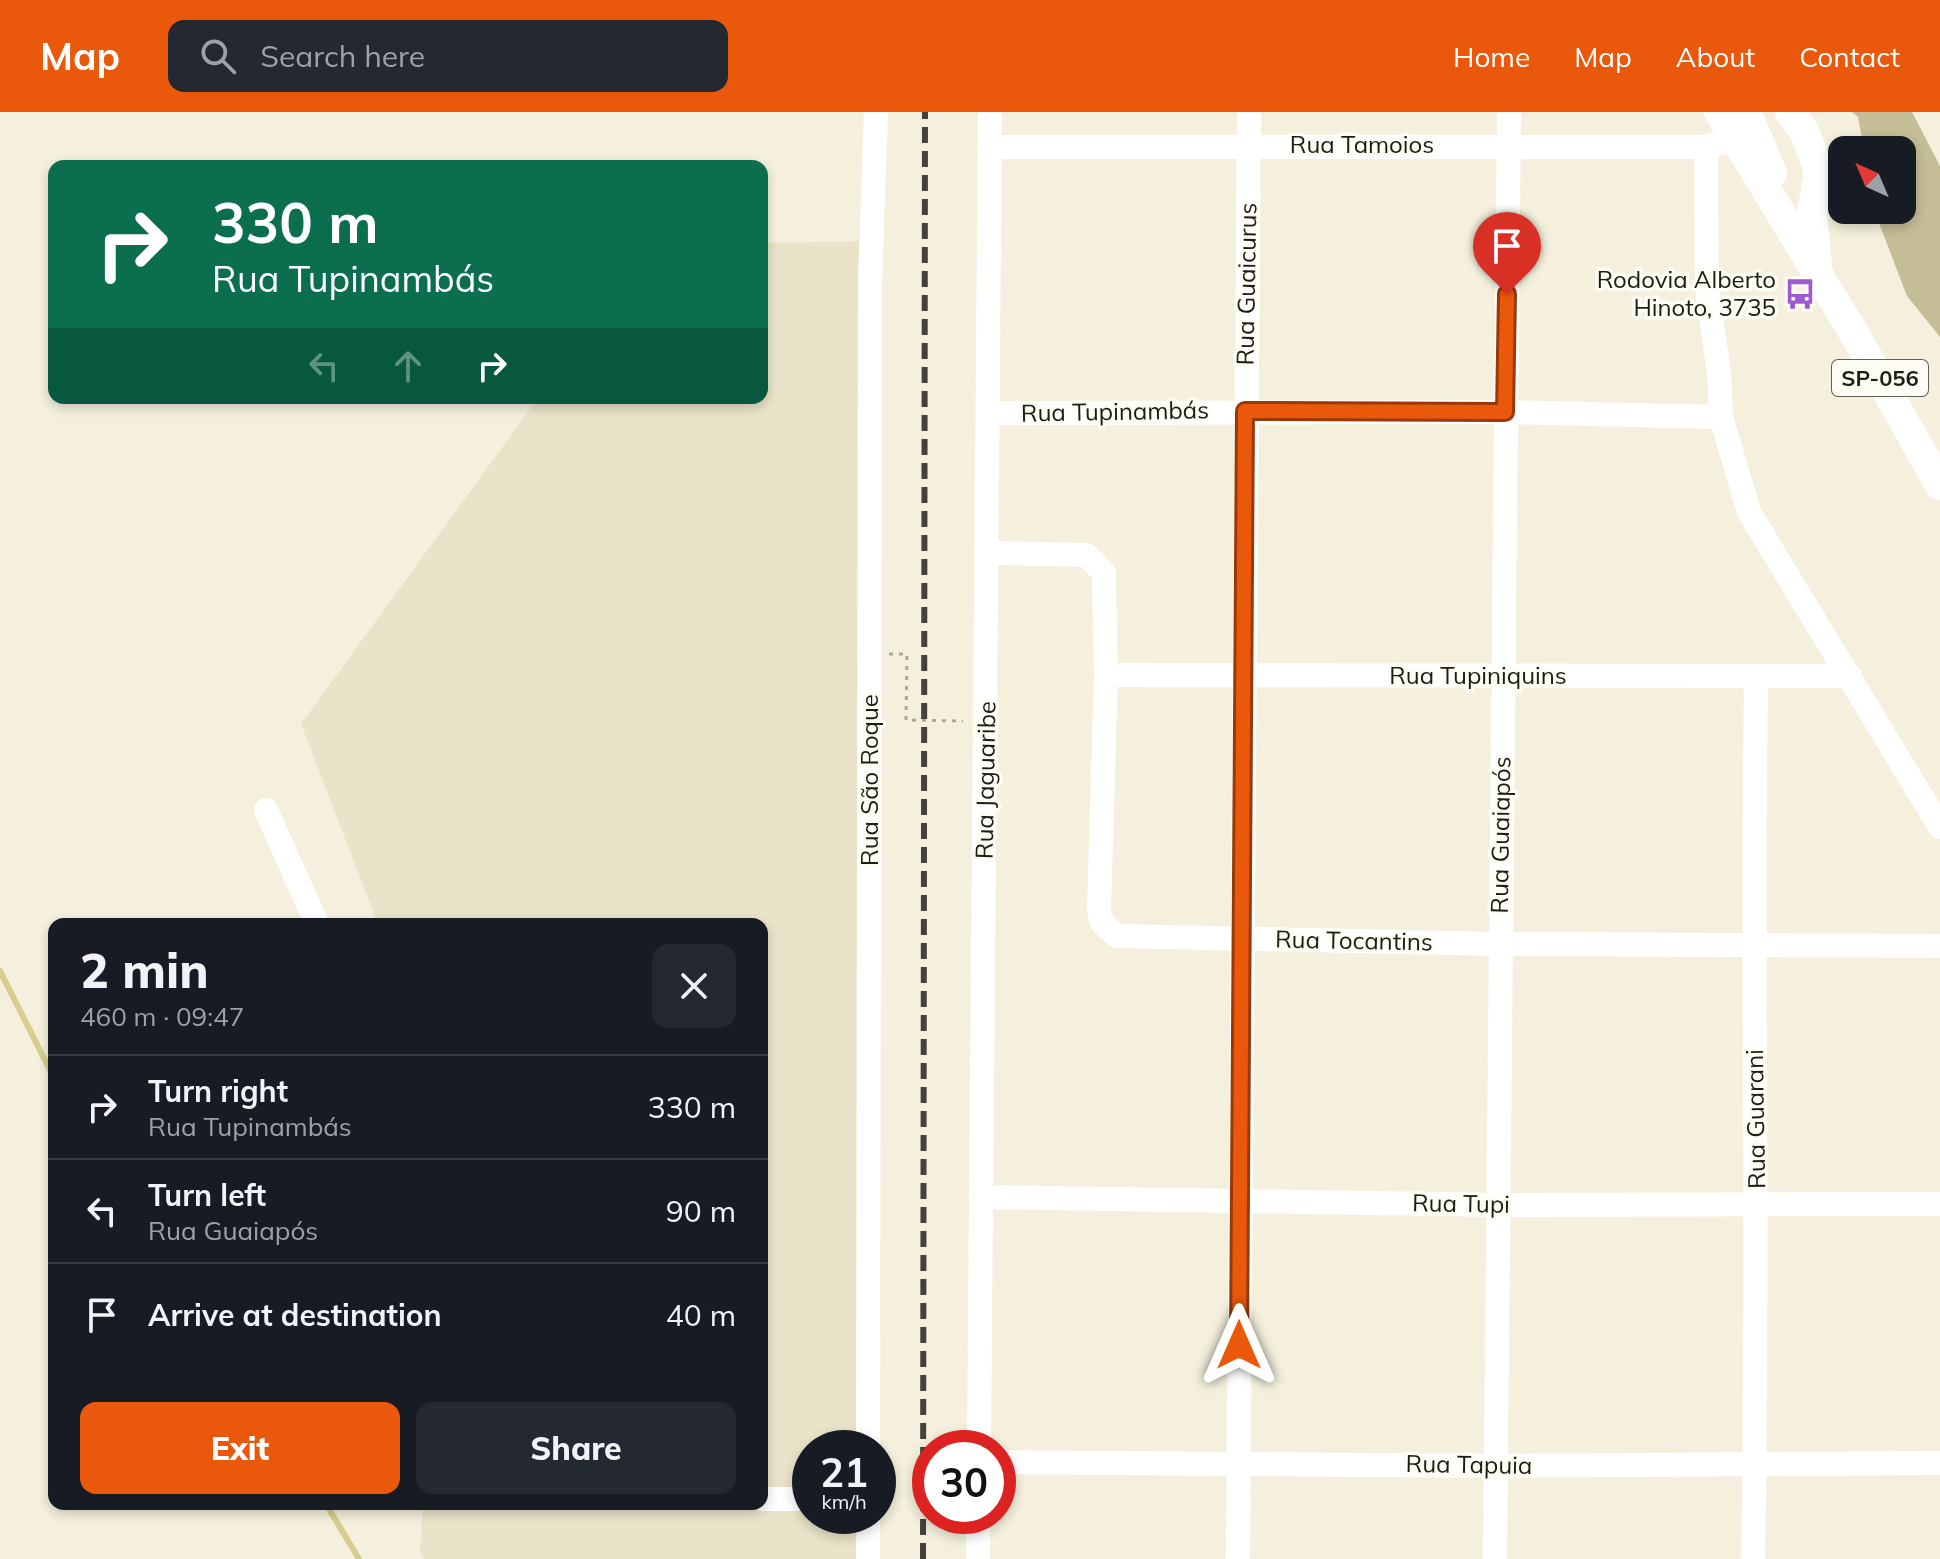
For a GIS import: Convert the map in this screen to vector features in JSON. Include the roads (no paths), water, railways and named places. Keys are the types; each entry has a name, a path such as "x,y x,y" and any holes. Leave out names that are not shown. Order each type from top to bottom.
{"main road":[{"name":"SP-056","path":"1719,112 1735,133 1818,273 1940,485"},
{"path":"1790,112 1805,133 1819,172 1812,213 1818,273"}],"street":[{"name":"Rua São Roque","path":"868,1430 870,284 876,112"},
{"name":"Rua Jaguaribe","path":"979,1430 989,553 990,112"},
{"name":"Rua Guaicurus","path":"1238,1559 1249,112"},
{"name":"Rua Guaiapós","path":"1495,1559 1509,112"},
{"name":"Rua Tamoios","path":"990,147 1249,144 1510,147 1735,133"},
{"path":"1735,133 1707,288 1721,417 1749,512 1940,827"},
{"name":"Rua Tupinambás","path":"989,413 1505,412 1721,417"},
{"name":"Rua Tocantins","path":"989,553 1086,555 1098,564 1106,583 1102,923 1117,936 1499,944 1940,946"},
{"name":"Rua Tupiniquins","path":"1106,675 1756,679 1850,676"},
{"name":"Rua Guarani","path":"1753,1559 1757,1207 1753,946 1756,679"},
{"path":"266,810 314,918"},
{"name":"Rua Tupi","path":"981,1197 1757,1207 1940,1204"},
{"name":"Rua Tapuia","path":"1016,1462 1496,1466 1940,1463"},
{"path":"768,1499 792,1499"},
{"path":"868,1534 868,1559"},
{"path":"978,1534 978,1559"}],"waterway":[{"path":"0,971 48,1066"},
{"path":"330,1510 359,1559"}],"railway":[{"path":"923,1559 925,112"}],"place":[{"name":"Rodovia Alberto Hinoto, 3735","path":"1800,294"}]}
